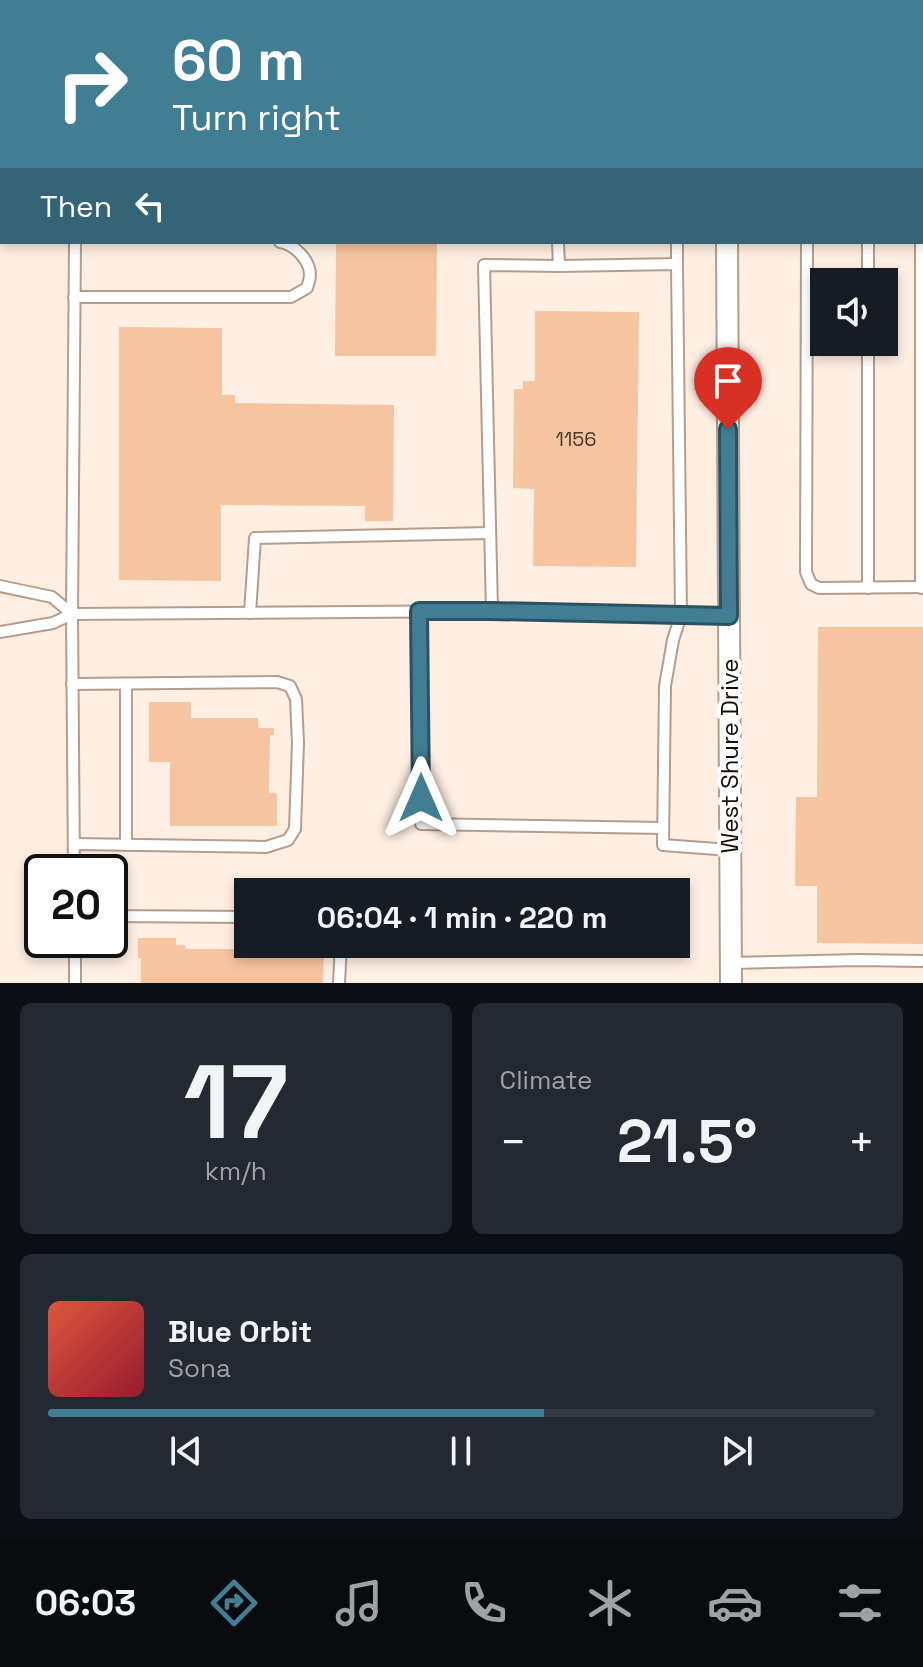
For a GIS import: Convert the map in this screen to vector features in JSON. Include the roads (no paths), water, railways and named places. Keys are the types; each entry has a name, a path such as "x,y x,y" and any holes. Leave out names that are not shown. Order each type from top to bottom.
{"street":[{"path":"161,0 198,0"},
{"name":"West Shure Drive","path":"727,244 731,973"}],"lane":[{"path":"74,854 75,244"},
{"path":"74,297 291,297 307,288 310,275 306,260 289,244"},
{"path":"558,244 559,266"},
{"path":"677,244 681,615 665,686 663,845 730,850"},
{"path":"807,244 806,572 811,584 819,588 922,588 921,244"},
{"path":"868,244 868,268"},
{"path":"492,611 484,265 677,264"},
{"path":"868,356 868,588"},
{"path":"250,613 255,538 490,533"},
{"path":"0,586 52,597 72,614"},
{"path":"419,611 421,824 663,828"},
{"path":"0,632 53,623 72,614 492,611 729,616"},
{"path":"72,684 277,682 290,686 296,699 298,743 295,829 288,840 266,847 74,844"},
{"path":"126,684 126,845"},
{"path":"128,916 234,917"},
{"path":"75,958 75,983"},
{"path":"339,983 340,958"},
{"path":"731,973 858,960 923,961"}]}
